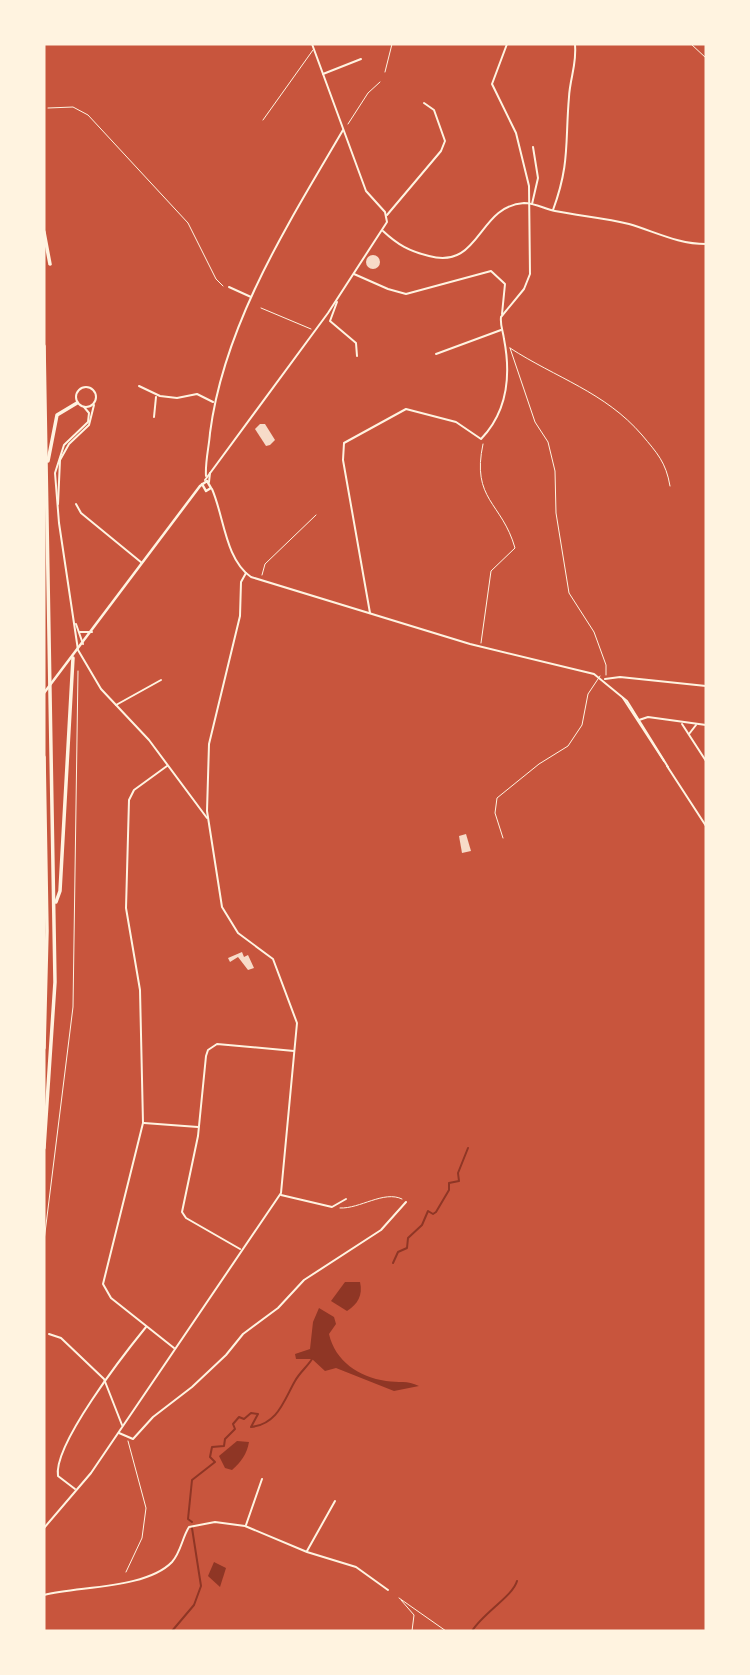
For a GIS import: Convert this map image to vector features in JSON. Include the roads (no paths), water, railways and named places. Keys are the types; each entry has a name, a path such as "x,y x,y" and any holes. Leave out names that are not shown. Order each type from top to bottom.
{"highway":[{"path":"44,232 50,264"},
{"path":"44,346 55,907 54,1024 44,1148"},
{"path":"47,463 51,456 57,415 78,402"},
{"path":"55,907 60,891 71,660"},
{"path":"44,757 47,931 44,1048"},
{"path":"44,925 47,931"}],"main road":[{"path":"195,494 211,488 205,482"},
{"path":"205,482 205,490"},
{"path":"44,693 205,482"}],"street":[{"path":"312,44 366,191 387,215"},
{"path":"502,314 524,289 530,274 527,203 529,183 518,141 492,84 506,44"},
{"path":"552,211 567,165 569,95 576,65 575,44"},
{"path":"323,74 361,59"},
{"path":"205,482 336,301 383,231 387,215 441,151 445,141 436,113 424,103"},
{"path":"205,482 214,402 252,298 343,129"},
{"path":"532,204 538,178 533,147"},
{"path":"383,231 406,250 451,259 466,251 489,222 512,207 527,203 552,211 627,224 683,243 706,244"},
{"path":"354,274 388,289 406,293 491,271 505,284 502,314 505,397 500,412 482,439 459,423 406,409 344,443 343,460 370,613"},
{"path":"229,287 252,298"},
{"path":"336,301 330,321 356,343 357,356"},
{"path":"436,354 502,329"},
{"path":"139,386 157,395 177,398 196,394 214,402"},
{"path":"57,505 60,460 69,444 89,425 97,394 89,387 78,390 78,402 89,413 88,422 66,442 57,459 57,505 78,650 92,676 149,740 208,818"},
{"path":"154,416 157,395"},
{"path":"84,407 94,405"},
{"path":"206,476 211,472"},
{"path":"211,488 234,558 246,573 261,581 604,679 621,694 706,826"},
{"path":"205,490 215,496"},
{"path":"76,504 81,513 143,563"},
{"path":"44,1528 76,1490 122,1426 281,1195 297,1023 275,961 236,930 219,899 208,818 209,744 240,616 241,582 246,573"},
{"path":"75,620 83,644"},
{"path":"78,630 84,634 92,632"},
{"path":"604,679 620,677 706,686"},
{"path":"116,705 161,680"},
{"path":"639,720 648,717 706,725"},
{"path":"681,722 706,761"},
{"path":"689,734 696,724"},
{"path":"167,766 134,790 128,805 126,908 140,990 143,1123 103,1284 110,1298 174,1349"},
{"path":"241,1250 186,1218 182,1212 200,1127 206,1056 212,1046 295,1051"},
{"path":"143,1123 200,1127"},
{"path":"281,1195 334,1206 346,1199"},
{"path":"117,1433 133,1439 157,1413 192,1387 226,1356 243,1334 278,1308 304,1280 381,1230 406,1202"},
{"path":"76,1490 58,1476 59,1457 106,1381 146,1326"},
{"path":"49,1334 61,1338 106,1381 122,1426"},
{"path":"245,1526 252,1516 262,1479"},
{"path":"307,1552 335,1501"},
{"path":"44,1595 111,1586 161,1569 172,1562 186,1531 196,1524 215,1522 245,1526 307,1552 356,1567 388,1590"}],"lane":[{"path":"263,120 314,50"},
{"path":"503,838 495,813 497,798 539,764 568,746 582,725 588,694 600,677"}],"waterway":[{"path":"393,1263 398,1252 407,1248 408,1238 422,1225 428,1211 433,1214 436,1212 449,1190 449,1183 459,1181 458,1173 468,1148"},
{"path":"192,1522 188,1519 192,1480 215,1462 210,1457 212,1447 224,1446 225,1439 235,1429 233,1424 239,1417 244,1419 251,1413 258,1414 251,1427 274,1416 312,1359"},
{"path":"172,1631 194,1605 201,1586 192,1528"},
{"path":"472,1631 510,1593 517,1581"}]}
